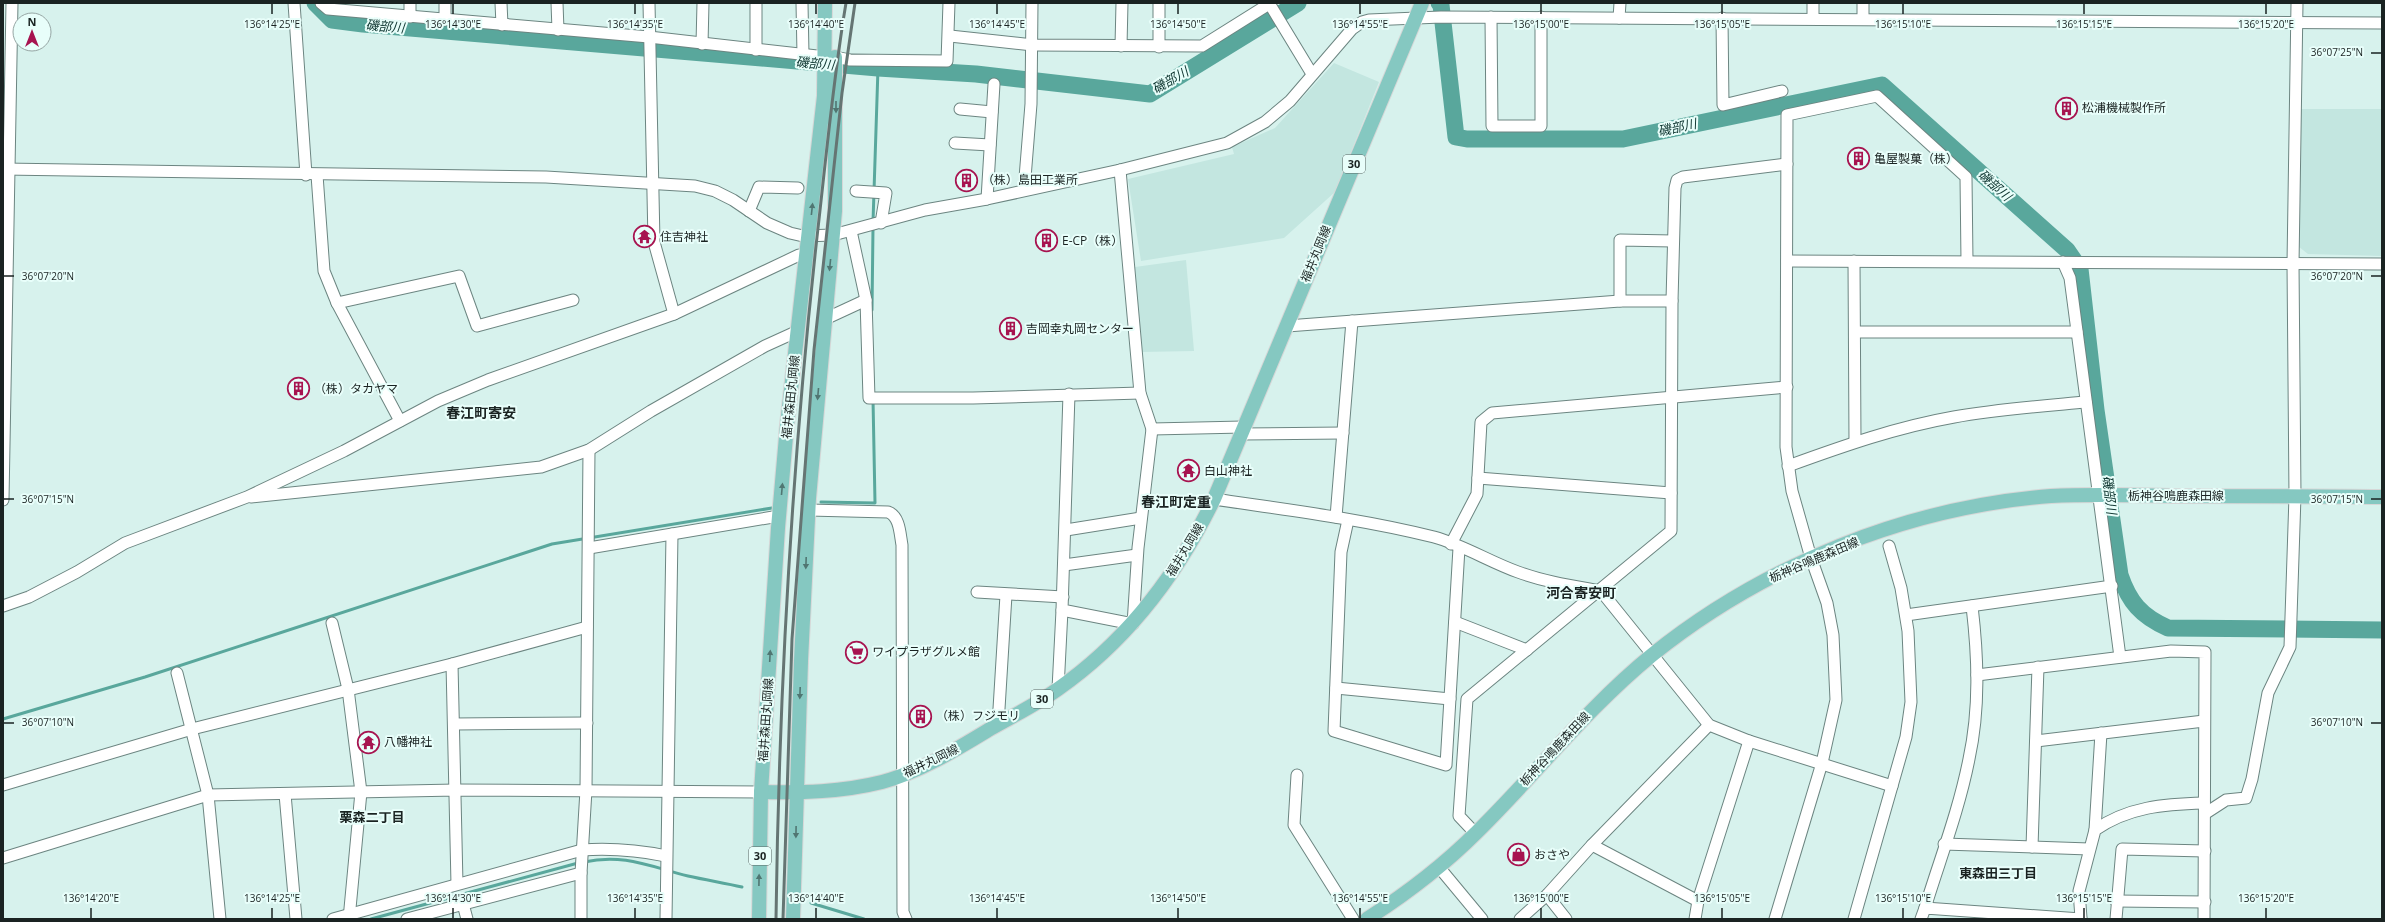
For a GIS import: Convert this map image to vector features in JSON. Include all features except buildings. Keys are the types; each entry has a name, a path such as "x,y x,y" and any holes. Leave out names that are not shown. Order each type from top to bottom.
{"main road":[{"name":"福井森田丸岡線","path":"796,792 809,510 833,235 836,181 831,63 826,3"},
{"name":"福井森田丸岡線","path":"762,792 780,516 798,331 831,63 834,3"},
{"name":"福井丸岡線","path":"762,792 847,789 902,775 954,751 1058,689 1088,667 1133,624 1181,560 1214,500 1418,8"},
{"name":"栃神谷鳴鹿森田線","path":"1367,919 1395,901 1476,834 1598,703 1652,656 1699,620 1739,594 1811,558 1887,529 1933,514 1988,504 2050,496 2382,497"},
{"name":"30","path":"759,919 762,792"},
{"path":"793,919 796,792"}],"street":[{"path":"3,500 6,169 12,3"},
{"path":"294,3 311,175 324,271 337,303 400,421"},
{"path":"321,3 328,9 649,37 803,55 831,63 850,60 947,61 950,36 949,3"},
{"path":"410,3 410,17"},
{"path":"445,3 445,20"},
{"path":"502,3 502,25"},
{"path":"557,3 558,30"},
{"path":"648,3 651,185 654,242 674,314"},
{"path":"702,44 703,3"},
{"path":"756,3 756,50"},
{"path":"802,3 803,55"},
{"path":"1024,190 1032,79 1032,3"},
{"path":"1121,46 1122,3"},
{"path":"1159,3 1159,47"},
{"path":"1620,3 1620,18"},
{"path":"1813,3 1813,18"},
{"path":"1863,3 1863,19"},
{"path":"2095,830 2112,818 2146,808 2205,808 2226,800 2246,798 2252,779 2268,693 2290,647 2295,496 2293,264 2297,3"},
{"path":"6,169 311,175 546,177 651,185 695,186 715,191 733,200 782,231 809,236 833,235 925,210 987,199 1120,170 1227,143 1265,122 1290,101 1352,29 1362,22 1418,8 1490,17 2382,23"},
{"path":"950,36 1033,45 1159,47 1202,46 1272,9 1312,74"},
{"path":"1490,17 1492,126 1540,126 1541,17"},
{"path":"1722,18 1723,105 1782,91"},
{"path":"987,199 994,84"},
{"path":"1775,919 1822,763 1832,727 1836,700 1835,660 1827,603 1811,558 1792,491 1788,466 1787,115 1877,96 1966,177 1967,261"},
{"path":"960,110 992,112"},
{"path":"955,143 990,145"},
{"path":"1476,834 1459,816 1467,699 1601,591 1671,530 1673,241 1674,188 1677,180 1683,177 1787,164"},
{"path":"1062,610 1133,624 1137,555 1152,429 1140,393 1120,170"},
{"path":"749,211 759,187 798,188"},
{"path":"856,191 886,193 881,223"},
{"path":"851,231 866,300 869,398 973,398 1140,393"},
{"path":"1620,301 1620,240 1673,241"},
{"path":"3,606 50,586 125,543 247,497 344,451 438,401 488,380 674,314 799,254 807,255"},
{"path":"1787,260 2382,264"},
{"path":"1854,261 1855,442"},
{"path":"2063,262 2070,278 2112,586 2120,657"},
{"path":"337,303 459,276 477,326 572,300"},
{"path":"825,319 866,300"},
{"path":"1287,326 1620,301 1672,301"},
{"path":"1336,517 1352,321"},
{"path":"247,497 541,467 589,450 651,411 765,346 798,331"},
{"path":"1855,332 2077,332"},
{"path":"1348,520 1341,552 1334,731 1446,765 1455,622 1455,546 1477,494 1481,422 1492,414 1787,387"},
{"path":"1058,689 1066,530 1069,394"},
{"path":"1788,466 1855,442 1953,417 2026,407 2086,402"},
{"path":"1152,429 1343,433"},
{"path":"581,919 581,873 586,790 589,450"},
{"path":"1478,478 1671,493"},
{"path":"1214,500 1336,517 1436,538 1519,573 1552,582 1601,591 1709,726 1749,741 1892,786"},
{"path":"809,510 888,512 894,514 897,521 902,546 903,912 906,919"},
{"path":"589,548 780,516"},
{"path":"1066,530 1141,518"},
{"path":"666,919 672,534"},
{"path":"1854,919 1906,737 1911,702 1909,646 1906,615 1901,588 1889,546"},
{"path":"1064,565 1137,555"},
{"path":"1906,615 2112,586"},
{"path":"977,592 1006,595 1063,597"},
{"path":"998,725 1006,595"},
{"path":"1921,919 1969,760 1977,700 1977,675 1972,606"},
{"path":"1455,622 1528,650"},
{"path":"332,623 348,689 361,792 349,917"},
{"path":"3,785 192,729 452,664 587,627"},
{"path":"1977,675 2120,657 2171,652 2205,652 2204,721 2206,851 2204,919"},
{"path":"452,664 458,884"},
{"path":"2032,847 2038,667"},
{"path":"176,673 192,729 208,795 220,919"},
{"path":"1336,688 1450,699"},
{"path":"2036,741 2204,721"},
{"path":"454,724 586,723"},
{"path":"1520,919 1546,895 1592,845 1709,726"},
{"path":"1925,908 2081,918 2078,891 2095,830 2101,733"},
{"path":"1695,919 1698,901 1749,741"},
{"path":"1297,774 1294,825 1353,919"},
{"path":"3,858 208,795 456,790 762,792"},
{"path":"285,794 296,919"},
{"path":"1944,844 2089,849"},
{"path":"1592,845 1698,901"},
{"path":"333,919 349,917 458,884 582,850 608,848 635,850 666,856"},
{"path":"2116,919 2116,901 2122,849 2206,851"},
{"path":"1438,866 1482,919"},
{"path":"407,919 581,873"},
{"path":"1546,895 1566,919"},
{"path":"2116,901 2205,902"},
{"path":"463,904 467,919"}],"shaded area":[{"path":"1334,63 1379,82 1335,192 1284,238 1141,261 1128,179 1234,154 1232,147 1275,128"},
{"path":"2300,109 2382,109 2382,256 2308,254 2298,246"},
{"path":"1186,260 1194,351 1141,352 1135,267"}],"waterway":[{"name":"磯部川","path":"315,3 332,20 363,24 878,68 976,74 1150,94 1298,3"},
{"name":"磯部川","path":"1439,3 1441,5 1456,137 1467,139 1623,139 1882,85 2067,250 2080,269 2096,410 2120,575 2128,593 2137,607 2150,618 2168,628 2382,630"},
{"path":"873,222 878,68"},
{"path":"872,310 873,228"},
{"path":"821,502 875,503 873,399"},
{"path":"3,719 145,677 552,544 772,508"},
{"path":"584,862 612,859 625,860 688,876 742,887"},
{"path":"371,919 578,863"},
{"path":"811,903 864,919"}],"railway":[{"path":"776,919 780,748 788,577 800,407 833,90 846,3"},
{"path":"783,919 792,639 814,350 842,93 855,3"}],"place":[{"name":"松浦機械製作所","path":"2067,108"},
{"name":"亀屋製菓（株）","path":"1859,159"},
{"name":"（株）島田工業所","path":"966,180"},
{"name":"住吉神社","path":"644,237"},
{"name":"E-CP（株）","path":"1047,241"},
{"name":"吉岡幸丸岡センター","path":"1011,329"},
{"name":"（株）タカヤマ","path":"299,389"},
{"name":"白山神社","path":"1188,471"},
{"name":"ワイプラザグルメ館","path":"856,652"},
{"name":"（株）フジモリ","path":"921,716"},
{"name":"八幡神社","path":"369,742"},
{"name":"おさや","path":"1519,855"}],"district":[{"name":"春江町寄安","path":"481,413"},
{"name":"春江町定重","path":"1176,502"},
{"name":"河合寄安町","path":"1581,593"},
{"name":"栗森二丁目","path":"372,817"},
{"name":"東森田三丁目","path":"1998,873"}]}
